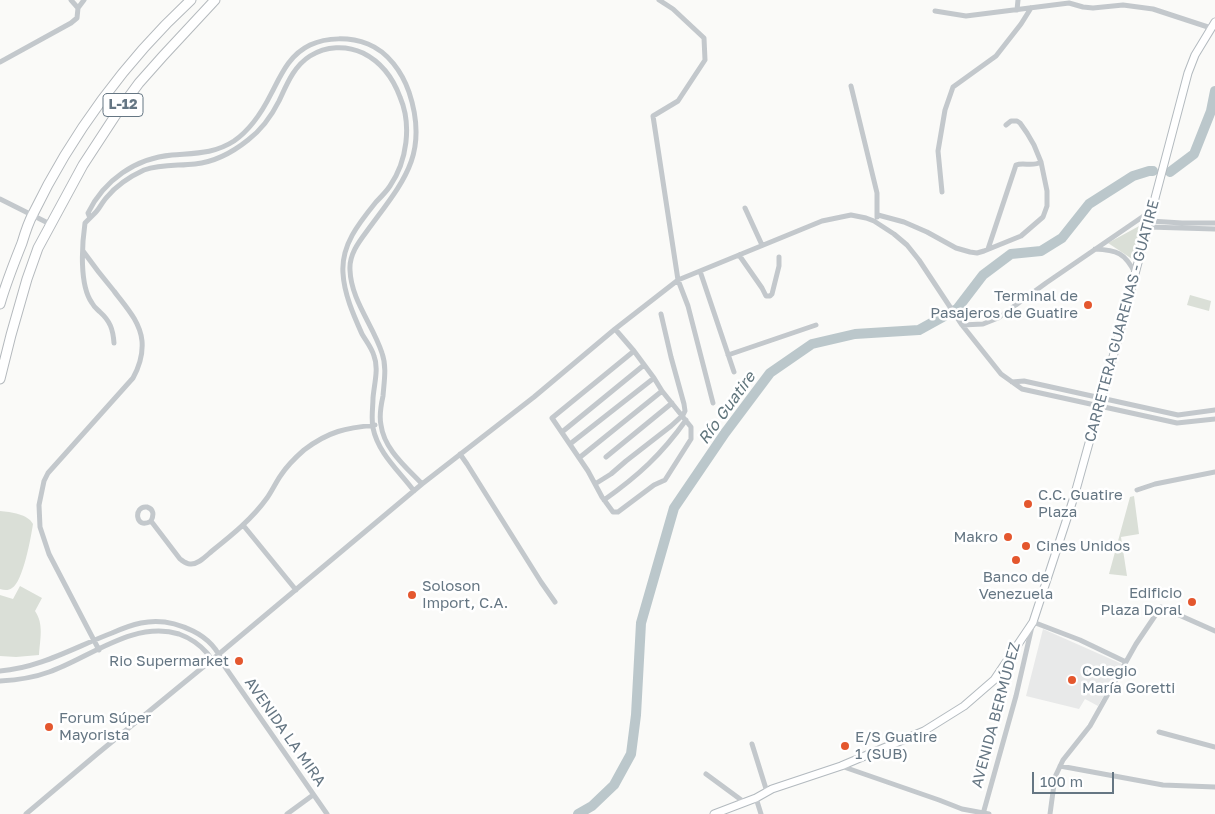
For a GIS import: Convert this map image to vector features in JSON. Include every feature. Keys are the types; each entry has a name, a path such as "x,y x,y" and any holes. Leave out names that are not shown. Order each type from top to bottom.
{"highway":[{"name":"L-12","path":"0,304 32,215 80,131 106,95 146,46 191,0"},
{"name":"L-12","path":"0,379 27,278 38,248 83,165 139,83 215,0"}],"main road":[{"name":"CARRETERA GUARENAS - GUATIRE","path":"714,814 767,792 841,766 924,731 964,706 994,680 1033,622 1074,497 1192,62 1200,44 1213,25"}],"street":[{"path":"71,0 78,8"},
{"path":"0,62 71,23 77,18 78,8 84,0"},
{"path":"659,0 672,9 704,38 705,60 678,101 652,116 678,280 688,306 713,403"},
{"path":"1017,10 1018,0"},
{"path":"935,11 966,16 1069,1 1083,7 1093,8 1123,5 1153,9 1213,25"},
{"path":"942,192 938,151 945,110 953,87 996,56 1031,8"},
{"path":"90,218 88,213 101,191 119,175 140,162 160,156 211,152 233,142 255,120 289,61 310,45 335,39 367,44 385,55 394,64 405,81 413,108 416,135 415,146 409,169 402,183 357,245 351,257 350,271 359,304 384,358 385,371 381,425 387,443 392,452 422,484"},
{"path":"114,342 113,332 108,319 92,304 84,280 83,250 85,223 96,214 112,191 143,171 166,165 197,164 212,160 224,156 249,140 270,117 294,72 311,56 336,48 357,50 376,60 397,88 405,114 406,146 402,162 390,187 355,230 348,243 344,260 344,284 363,336 371,348 376,361 373,426 376,439 388,460 414,491"},
{"path":"851,86 877,193 878,216 874,221"},
{"path":"878,216 904,222 964,251 977,252 988,250 1021,236 1043,217 1048,206 1047,191 1041,162 1027,132 1017,121 1006,125"},
{"path":"988,250 1016,166 1041,162"},
{"path":"0,200 50,224"},
{"path":"962,325 983,324 998,318 1153,206"},
{"path":"746,208 762,245"},
{"path":"26,814 422,484 534,397 615,329 678,280 822,221 852,215 874,221 894,234 907,245 919,260 962,325 1001,374 1022,389 1177,423 1215,419"},
{"path":"1149,224 1215,222"},
{"path":"1149,224 1215,229"},
{"path":"1095,249 1109,250 1122,255 1128,260 1135,273"},
{"path":"83,250 132,315 140,329 142,340 142,350 133,378 48,473 42,488 39,505 40,528 49,554 98,650"},
{"path":"739,255 766,296 770,296 774,288 779,266 778,258"},
{"path":"700,271 734,372"},
{"path":"604,500 656,459 676,436 685,418 684,404 661,314"},
{"path":"728,355 816,325"},
{"path":"615,329 634,351 662,391 685,418 691,427 692,434 691,439 665,480 654,485 618,512 613,512 552,418 634,351"},
{"path":"562,432 644,365"},
{"path":"570,444 654,378"},
{"path":"1012,382 1024,381 1178,415 1215,410"},
{"path":"579,458 662,391"},
{"path":"606,457 672,403"},
{"path":"595,484 685,418"},
{"path":"151,521 185,563 195,564 243,525 268,497 281,474 304,450 326,435 334,432 354,427 381,425"},
{"path":"460,454 555,602"},
{"path":"1137,490 1155,484 1215,472"},
{"path":"243,525 296,590"},
{"path":"1050,814 1056,777 1063,760 1090,726 1136,644 1161,607 1215,631"},
{"name":"AVENIDA LA MIRA","path":"0,671 46,661 142,622 175,624 196,633 213,645 223,664 327,814"},
{"path":"1033,622 1128,660"},
{"name":"AVENIDA BERMÚDEZ","path":"985,814 1033,622"},
{"path":"0,681 31,678 50,672 130,636 151,631 180,634 207,652 212,660 223,664"},
{"path":"1159,732 1215,747"},
{"path":"752,744 767,792"},
{"path":"841,766 962,809 985,814"},
{"path":"1060,766 1163,785 1215,787"},
{"path":"706,774 744,802"},
{"path":"287,814 313,794"},
{"path":"756,798 761,814"}],"shaded area":[{"path":"1141,225 1132,259 1108,243"},
{"path":"1190,295 1211,301 1209,311 1187,305"},
{"path":"1134,496 1139,534 1121,537 1127,576 1109,574 1130,497"},
{"path":"0,511 23,516 33,524 26,559 20,577 16,584 8,590 0,589"},
{"path":"20,586 42,598 35,611 40,621 39,655 0,656 0,595 13,599"},
{"name":"Colegio María Goretti","path":"1043,629 1122,664 1098,706 1085,699 1079,709 1026,696"}],"waterway":[{"name":"Río Guatire","path":"1170,172 1194,154 1211,111 1215,91"},
{"name":"Río Guatire","path":"578,814 592,806 614,785 631,754 636,715 641,623 674,508 725,433 770,373 812,344 855,334 919,330 957,309 983,275 1011,254 1041,251 1062,238 1089,204 1133,176 1153,171"}],"place":[{"name":"Terminal de Pasajeros de Guatire","path":"1088,305"},
{"name":"C.C. Guatire Plaza","path":"1028,504"},
{"name":"Makro","path":"1008,537"},
{"name":"Cines Unidos","path":"1026,546"},
{"name":"Banco de Venezuela","path":"1016,560"},
{"name":"Soloson Import, C.A.","path":"412,595"},
{"name":"Edificio Plaza Doral","path":"1192,602"},
{"name":"Rio Supermarket","path":"239,661"},
{"name":"Colegio María Goretti","path":"1072,680"},
{"name":"Forum Súper Mayorista","path":"49,727"},
{"name":"E/S Guatire 1 (SUB)","path":"845,746"}]}
